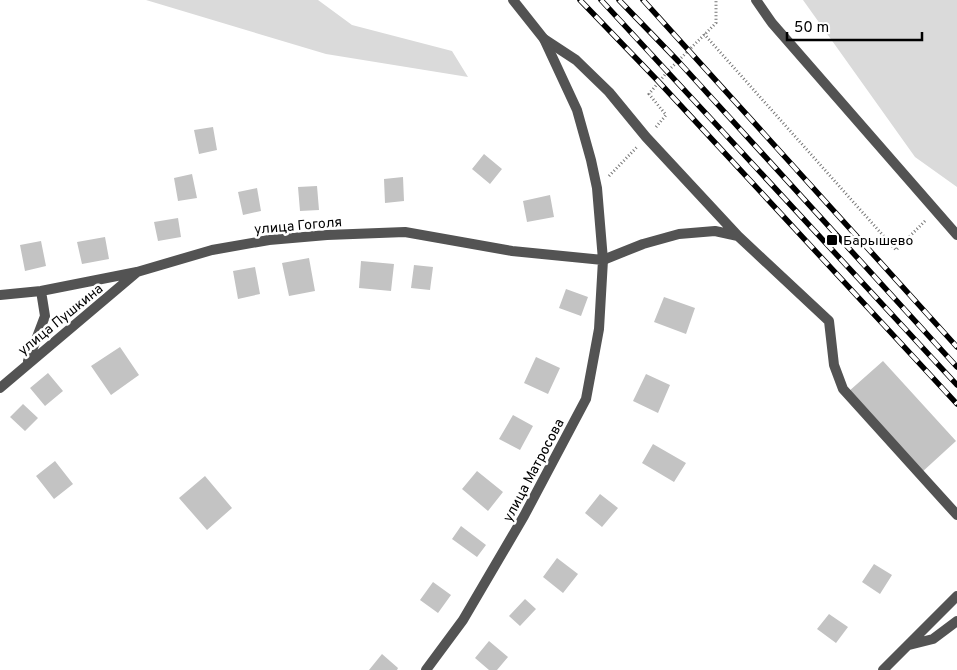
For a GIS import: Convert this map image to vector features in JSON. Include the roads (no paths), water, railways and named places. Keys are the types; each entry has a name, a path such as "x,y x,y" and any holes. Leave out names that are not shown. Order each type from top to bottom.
{"street":[{"path":"512,0 544,39 576,60 609,92 646,137 738,236 829,321 834,365 843,389 957,515"},
{"path":"756,0 772,23 957,235"},
{"name":"улица Матросова","path":"426,670 463,620 524,516 586,399 599,329 603,260 597,188 577,110 544,39"},
{"path":"603,260 643,244 679,234 714,231 738,236"},
{"name":"улица Гоголя","path":"0,295 41,291 137,272 212,250 269,240 327,235 404,232 512,250 603,260"},
{"name":"улица Пушкина","path":"0,388 137,272"},
{"path":"27,364 45,316 41,291"},
{"path":"883,670 957,596"},
{"path":"908,646 933,639 957,621"}],"railway":[{"path":"580,0 658,81 957,404"},
{"path":"601,0 957,385"},
{"path":"619,0 678,61 957,367"},
{"path":"643,0 957,347"}],"place":[{"name":"Барышево","path":"832,240"}]}
